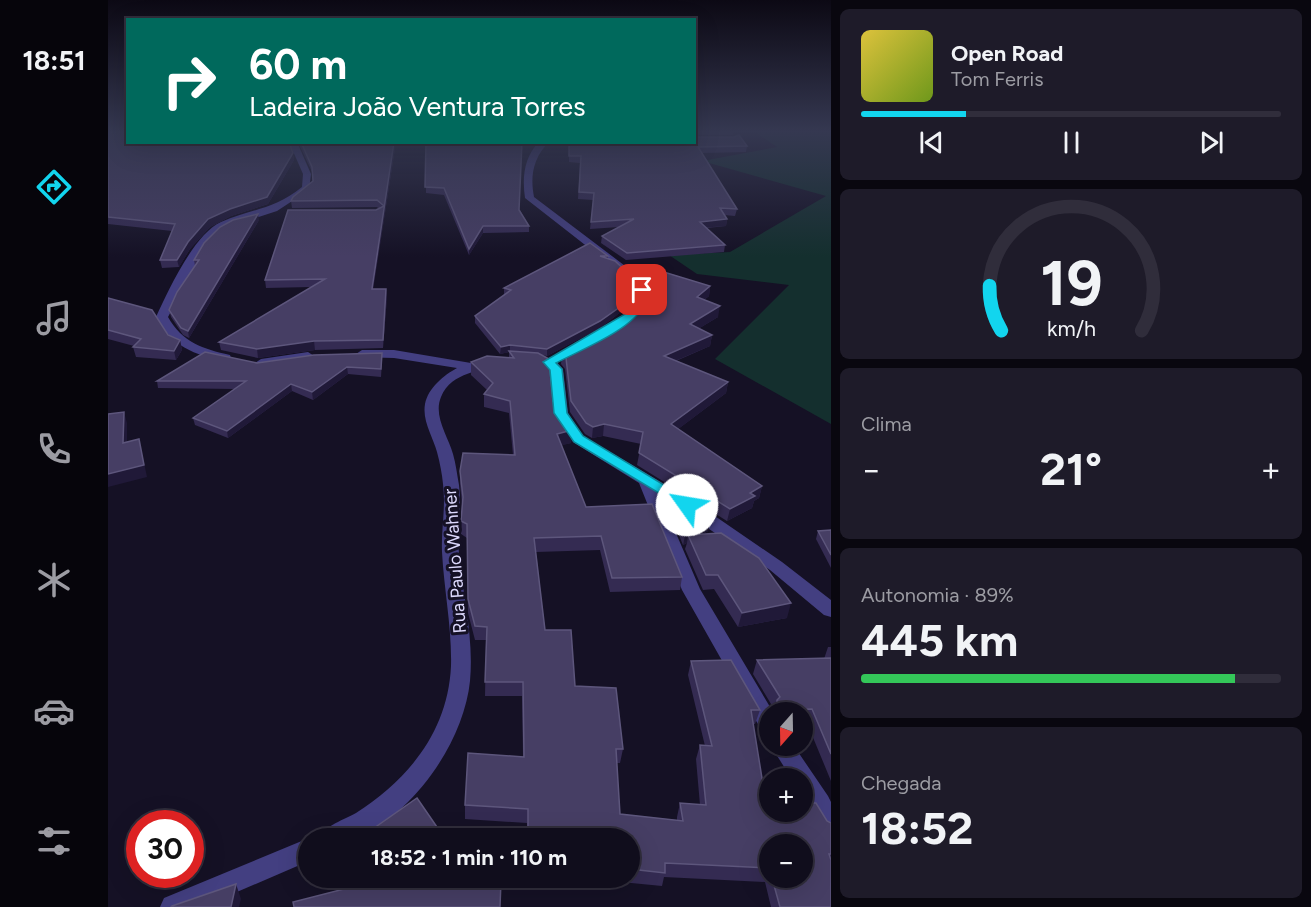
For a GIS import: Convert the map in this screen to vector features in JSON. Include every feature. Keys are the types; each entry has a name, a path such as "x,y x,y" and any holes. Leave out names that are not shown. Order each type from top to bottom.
{"street":[{"path":"306,172 306,188 299,194 263,213 220,226 214,230 171,296 162,317 176,340 214,355 244,362 258,364 327,355"},
{"path":"529,172 530,198 625,267 642,290 639,304 630,316 615,326"},
{"path":"263,213 294,213"},
{"path":"349,355 394,354 469,366"},
{"name":"Rua Paulo Wahner","path":"354,828 391,803 429,763 450,723 460,681 460,638 451,555 452,496 447,458 432,411 433,398 443,385 469,366 512,358"},
{"path":"547,359 556,369 561,413 578,439 646,480 776,566 831,610"},
{"path":"646,480 691,590 759,708"},
{"path":"789,756 820,803 831,826"},
{"path":"173,907 298,854"}],"green space":[{"path":"742,172 831,172 831,424 715,359 789,285 697,274 669,255 730,252 826,196"}],"building":[{"path":"108,172 282,172 267,197 208,219 188,242 177,260 160,260 175,224 108,217"},
{"path":"312,172 389,172 372,289 386,289 383,340 314,341 257,349 219,342 325,279 265,280 288,210 376,210 384,206 377,200 291,201 313,181"},
{"path":"425,172 521,172 519,210 529,226 483,226 469,249 444,188 425,187"},
{"path":"580,172 714,172 737,209 720,208 727,219 700,222 725,245 627,253 602,236 634,219 591,222 594,193 579,192"},
{"path":"258,214 188,331 181,328 169,310 177,292 199,260 194,260 204,243 220,227 233,220"},
{"path":"590,243 608,256 600,256 615,261 631,276 634,284 633,294 627,302 600,321 547,349 510,345 501,347 475,316 511,290 504,288"},
{"path":"644,266 710,286 697,297 720,306 690,324 712,335 664,356 728,382 671,424 762,486 750,493 755,496 730,509 639,453 643,432 604,424 593,427 586,423 571,401 566,358 562,353 616,324 642,302 649,289 649,276"},
{"path":"108,298 152,310 168,335 180,340 174,351 133,347 141,339 108,330"},
{"path":"509,351 538,353 549,359 553,401 572,430 557,434 586,507 652,504 682,577 612,578 601,536 534,538 545,630 571,630 575,686 616,688 623,749 616,749 620,814 683,821 680,803 706,805 700,745 712,746 691,661 731,660 759,708 751,710 760,768 759,822 813,822 813,803 816,803 827,821 831,823 831,854 829,854 831,907 780,907 775,888 813,888 813,834 759,834 759,867 665,863 665,873 640,870 640,828 528,828 528,809 465,805 468,753 524,757 523,682 485,682 487,627 475,626 468,599 467,524 461,521 463,497 460,471 463,453 515,455 510,401 484,394 493,383 471,362 487,356 514,358"},
{"path":"205,352 257,363 314,355 382,353 381,369 347,367 312,392 291,384 227,431 193,418 246,381 157,381"},
{"path":"124,412 123,443 139,439 144,465 108,474 108,414"},
{"path":"673,508 687,508 710,523 685,536"},
{"path":"831,530 831,555 818,531"},
{"path":"721,533 759,558 791,603 742,613 718,575 706,575 688,535"},
{"path":"831,658 831,754 813,711 813,702 777,702 780,697 757,660"},
{"path":"417,798 438,828 378,828 377,826"},
{"path":"236,884 231,907 171,907 172,906"},
{"path":"348,888 501,888 500,907 294,907 293,902"}],"route":[{"path":"642,290 639,304 630,316 549,362 556,369 561,413 578,439 687,505"}]}
